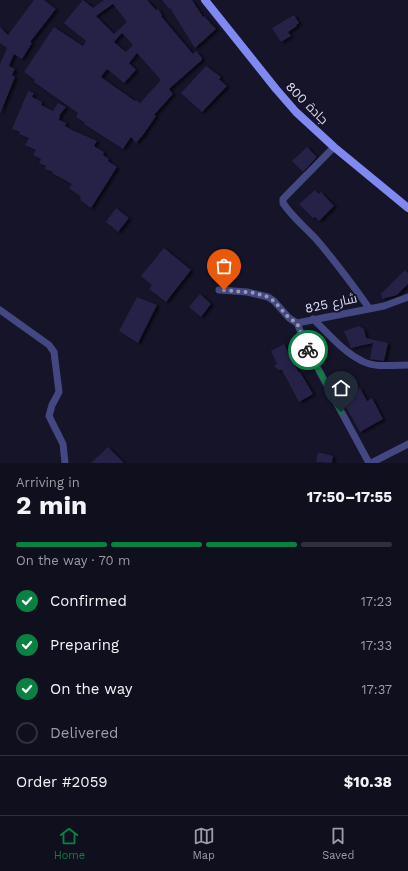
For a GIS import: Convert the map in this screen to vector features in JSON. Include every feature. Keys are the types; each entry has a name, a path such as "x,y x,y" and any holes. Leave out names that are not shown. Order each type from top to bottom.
{"main road":[{"name":"جادة 800","path":"205,0 296,112 334,147 408,208"}],"street":[{"path":"334,147 285,197 283,203 339,267 369,308"},
{"name":"شارع 825","path":"220,290 247,292 268,297 274,301 289,318 297,323 384,306 408,297"},
{"path":"0,310 49,345 54,352 59,392 52,405 49,416 63,444 65,463"},
{"path":"313,319 344,349 363,362 377,365 408,365"},
{"path":"297,323 309,352 370,463 408,444"}],"building":[{"path":"34,0 44,0 56,9 30,42 32,43 22,59 14,54 9,66 15,69 12,75 15,77 0,114 0,64 7,48 0,43 0,27 8,35"},
{"path":"83,0 93,8 104,0 147,0 156,10 158,9 162,15 161,16 193,54 196,51 202,60 169,89 173,94 154,115 156,116 136,143 131,137 123,149 84,124 85,123 76,117 78,113 34,82 35,80 24,72 54,27 83,46 86,41 64,23","holes":["113,4 127,22 114,34 96,16","122,33 133,45 126,52 114,42","137,53 161,80 140,103 101,77 107,69 124,83 136,70 129,63"]},
{"path":"162,0 192,0 203,17 204,16 216,29 195,48 170,8 169,9"},
{"path":"294,15 299,23 288,32 291,36 281,42 272,28"},
{"path":"206,66 221,77 219,79 227,86 202,112 181,93"},
{"path":"28,91 34,93 32,97 42,102 41,105 53,111 58,103 66,107 59,116 59,120 66,123 65,126 72,130 97,141 94,146 104,152 103,155 109,159 108,161 117,167 91,208 80,200 81,197 69,188 72,184 52,173 53,172 45,169 46,166 39,163 41,159 33,155 36,150 25,145 29,138 12,129"},
{"path":"307,147 317,157 303,172 292,161"},
{"path":"315,190 319,194 321,192 334,206 319,221 315,217 313,218 299,204"},
{"path":"116,208 129,218 118,232 106,222"},
{"path":"164,248 191,270 166,302 149,289 152,285 141,276"},
{"path":"405,270 408,273 408,284 397,295 382,299 381,294"},
{"path":"200,294 211,304 201,317 189,307"},
{"path":"137,297 157,305 138,343 119,331"},
{"path":"359,326 364,329 366,338 388,343 384,361 370,359 373,343 351,348 344,331"},
{"path":"284,344 299,373 300,372 313,394 299,402 282,370 278,370 274,366 277,364 271,351"},
{"path":"354,386 356,390 360,388 367,401 372,398 383,419 360,432 339,394"},
{"path":"108,447 124,463 91,463"},
{"path":"318,452 333,456 332,463 316,462"}],"way so far":[{"path":"224,290 237,290 260,294 273,300 289,318 297,323 308,350"}],"route":[{"path":"308,350 341,412"}]}
